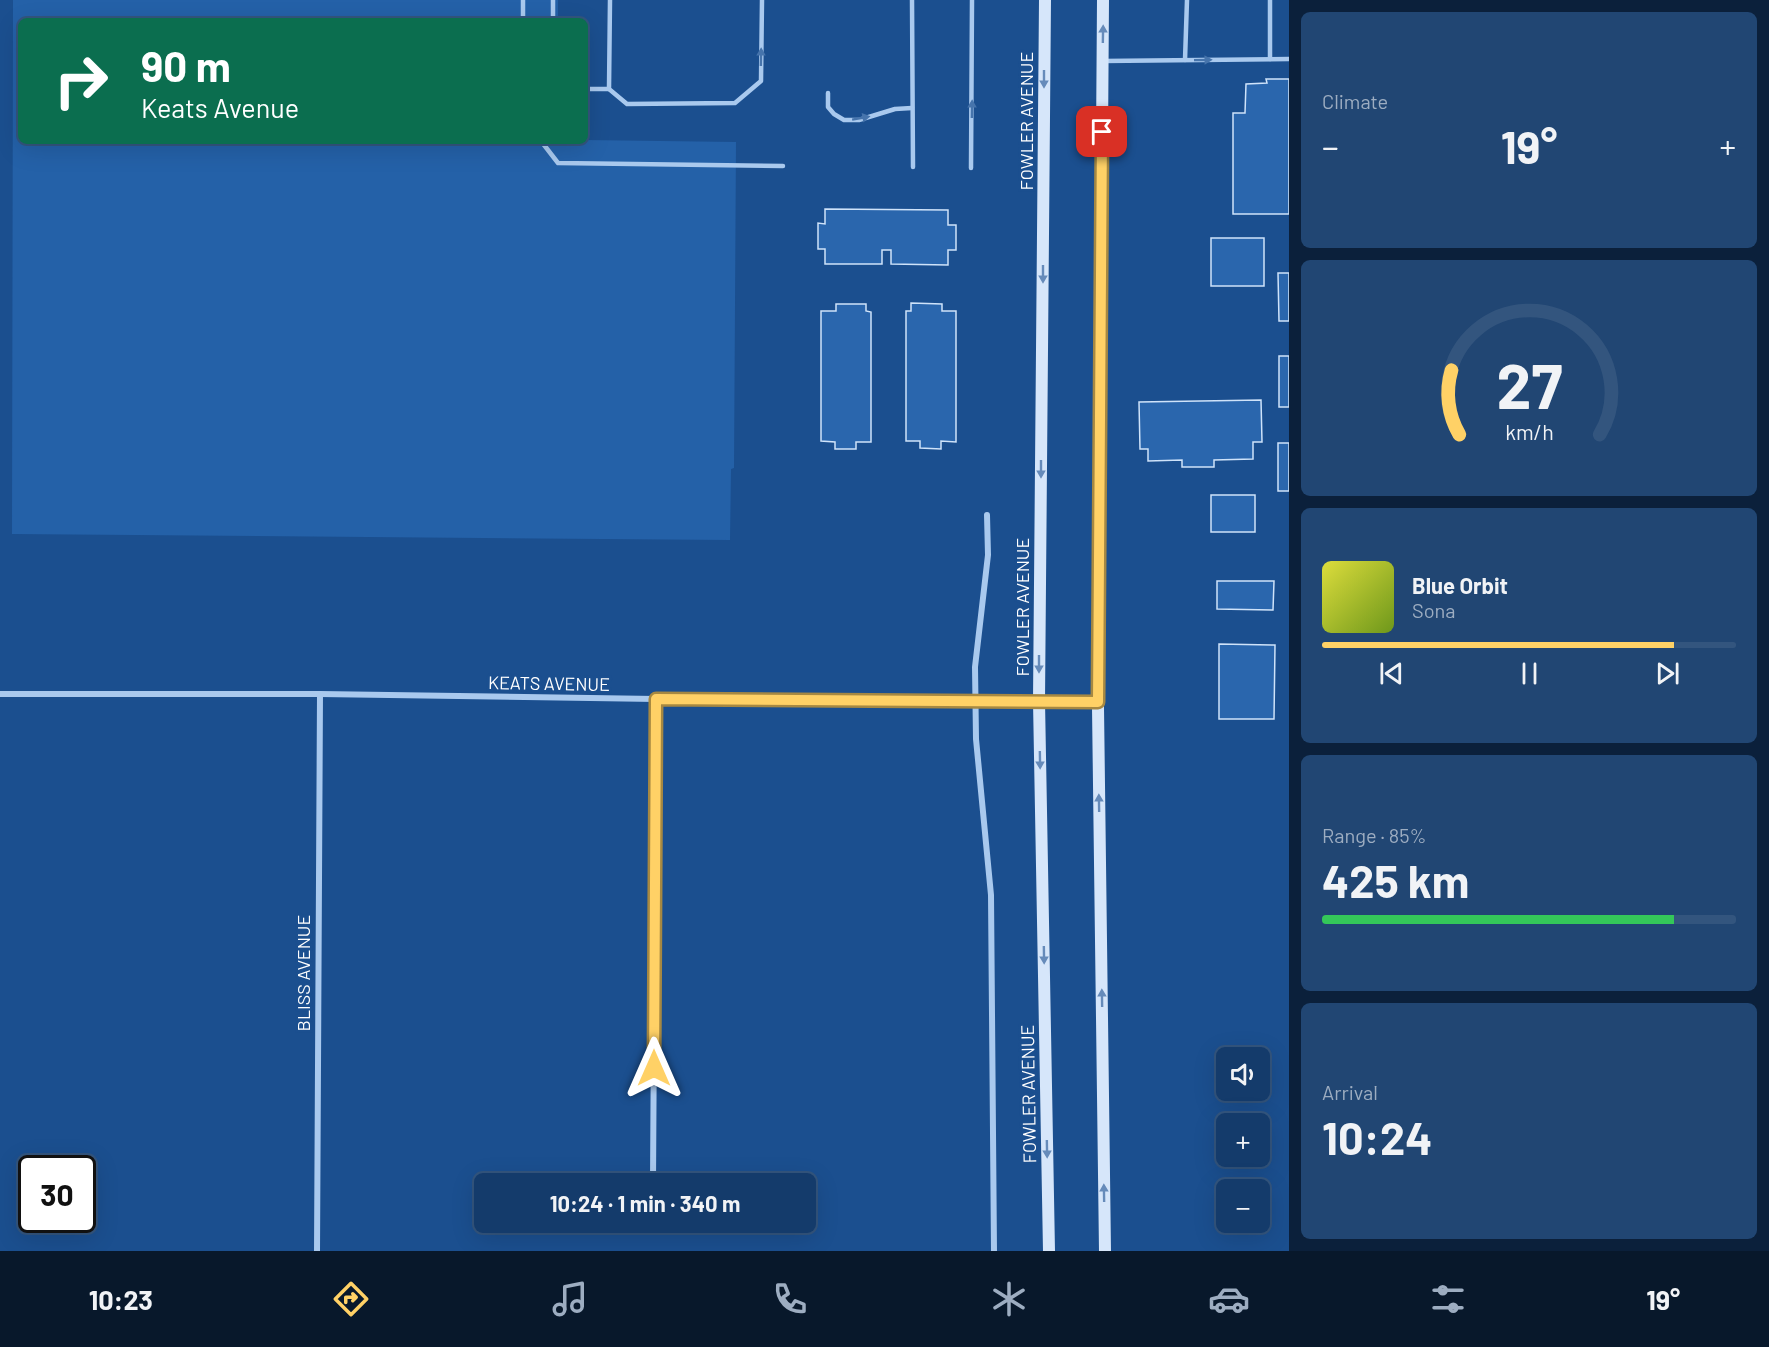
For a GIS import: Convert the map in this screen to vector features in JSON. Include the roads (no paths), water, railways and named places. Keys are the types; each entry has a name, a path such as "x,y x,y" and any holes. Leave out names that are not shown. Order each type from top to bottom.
{"main road":[{"name":"FOWLER AVENUE","path":"1045,0 1039,701 1049,1251"},
{"path":"1103,0 1098,702 1105,1251"}],"street":[{"name":"FOWLER AVENUE","path":"987,515 988,555 975,667 975,702 976,739 992,895 994,1251"},
{"name":"KEATS AVENUE","path":"0,694 320,694 1098,702"},
{"name":"BLISS AVENUE","path":"317,1251 320,694"},
{"path":"653,1173 656,699"}],"lane":[{"path":"523,0 523,18"},
{"path":"553,0 553,18"},
{"path":"609,89 610,0"},
{"path":"588,89 609,89 627,104 735,103 760,81 762,0"},
{"path":"912,0 913,167"},
{"path":"970,168 972,0"},
{"path":"1185,60 1186,0"},
{"path":"1270,0 1270,59"},
{"path":"1103,61 1289,59"},
{"path":"828,93 828,107 844,120 859,120 895,109 912,108"},
{"path":"543,144 558,163 783,166"}]}
